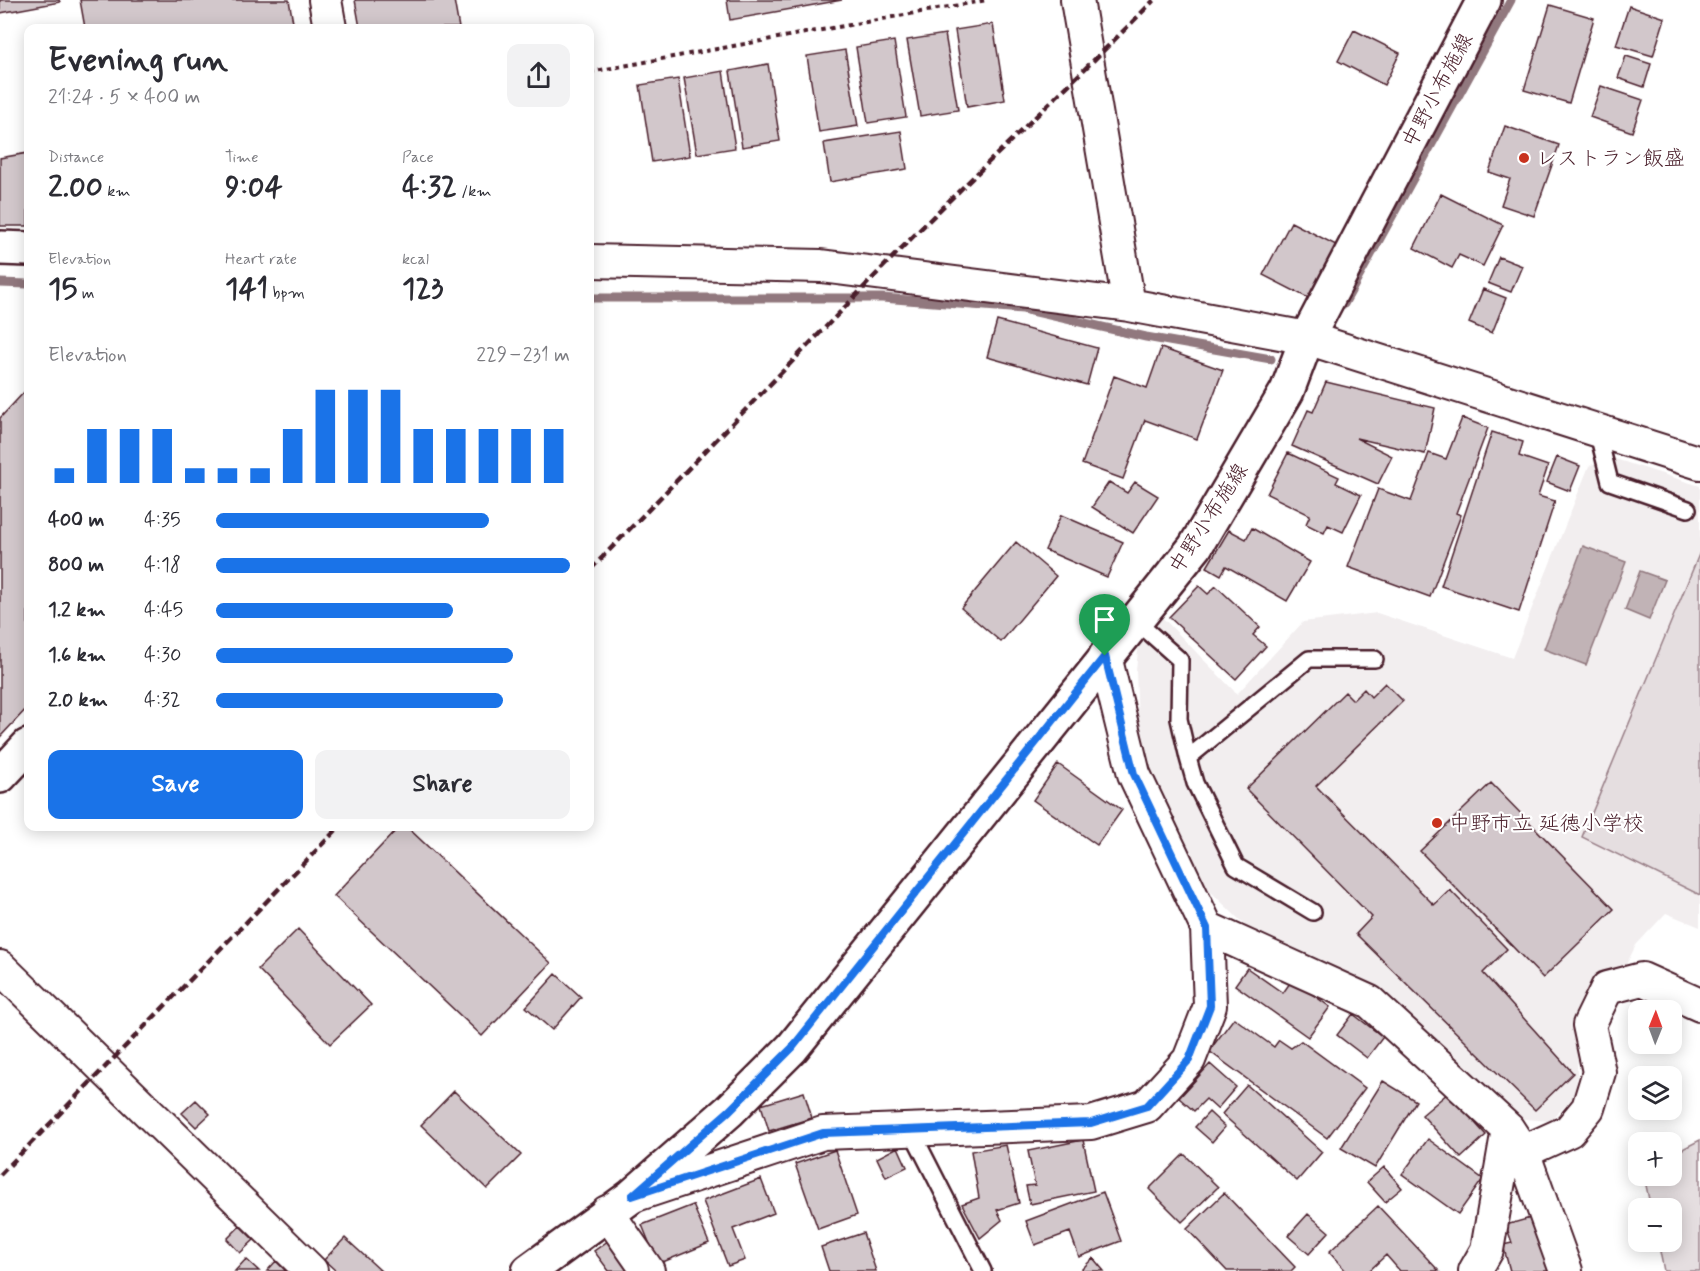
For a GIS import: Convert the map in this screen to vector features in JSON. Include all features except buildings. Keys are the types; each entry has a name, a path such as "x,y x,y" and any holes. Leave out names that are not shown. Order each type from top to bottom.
{"main road":[{"name":"中野小布施線","path":"530,1271 619,1204 729,1111 792,1048 1105,656 1195,547 1287,392 1307,338 1484,0"},
{"path":"0,248 24,249"},
{"path":"0,776 24,750"}],"street":[{"path":"325,0 329,24"},
{"path":"1077,0 1129,305"},
{"path":"594,261 821,266 1129,305 1307,338 1700,463"},
{"path":"648,1271 619,1204 823,1133 1091,1123 1147,1106 1189,1060 1210,1006 1207,928 1134,774 1105,656"},
{"path":"1207,928 1370,1002 1515,1141 1566,1271"},
{"path":"0,967 311,1271"},
{"path":"1515,1141 1569,1131 1588,1108 1599,1072 1589,1025 1606,988 1642,979 1700,1005"},
{"path":"1475,1271 1487,1250 1515,1141"}],"lane":[{"path":"1597,430 1610,482 1688,509"},
{"path":"1135,620 1180,660 1179,719 1188,758 1195,783 1236,866 1312,912"},
{"path":"1188,758 1309,659 1375,659"},
{"path":"911,1130 983,1271"}],"path":[{"path":"594,71 987,0"}],"shaded area":[{"name":"中野市立 延徳小学校","path":"1609,457 1700,486 1700,927 1666,913 1636,945 1625,967 1595,984 1580,1003 1576,1095 1550,1121 1514,1118 1377,993 1247,927 1210,891 1139,755 1136,670 1139,641 1159,614 1237,694 1303,622 1377,613 1512,658 1589,466"},
{"path":"1583,546 1626,562 1586,665 1544,649"},
{"path":"1700,552 1700,895 1582,837"},
{"path":"1640,571 1665,580 1649,620 1625,610"},
{"path":"1700,1140 1700,1271 1664,1271 1660,1252 1682,1252 1682,1198 1649,1198 1646,1186 1682,1186 1682,1149"}],"waterway":[{"path":"1344,304 1511,0"},
{"path":"0,283 24,284"},
{"path":"594,298 882,298 1023,309 1146,337 1271,359"}],"railway":[{"path":"594,566 884,266 1154,0"},
{"path":"0,1175 335,831"}],"place":[{"name":"レストラン飯盛","path":"1524,158"},
{"name":"中野市立 延徳小学校","path":"1437,823"}],"route":[{"path":"1105,656 1134,774 1207,928 1210,1006 1189,1060 1147,1106 1091,1123 823,1133 632,1196 729,1111 792,1048 1105,656"}]}
